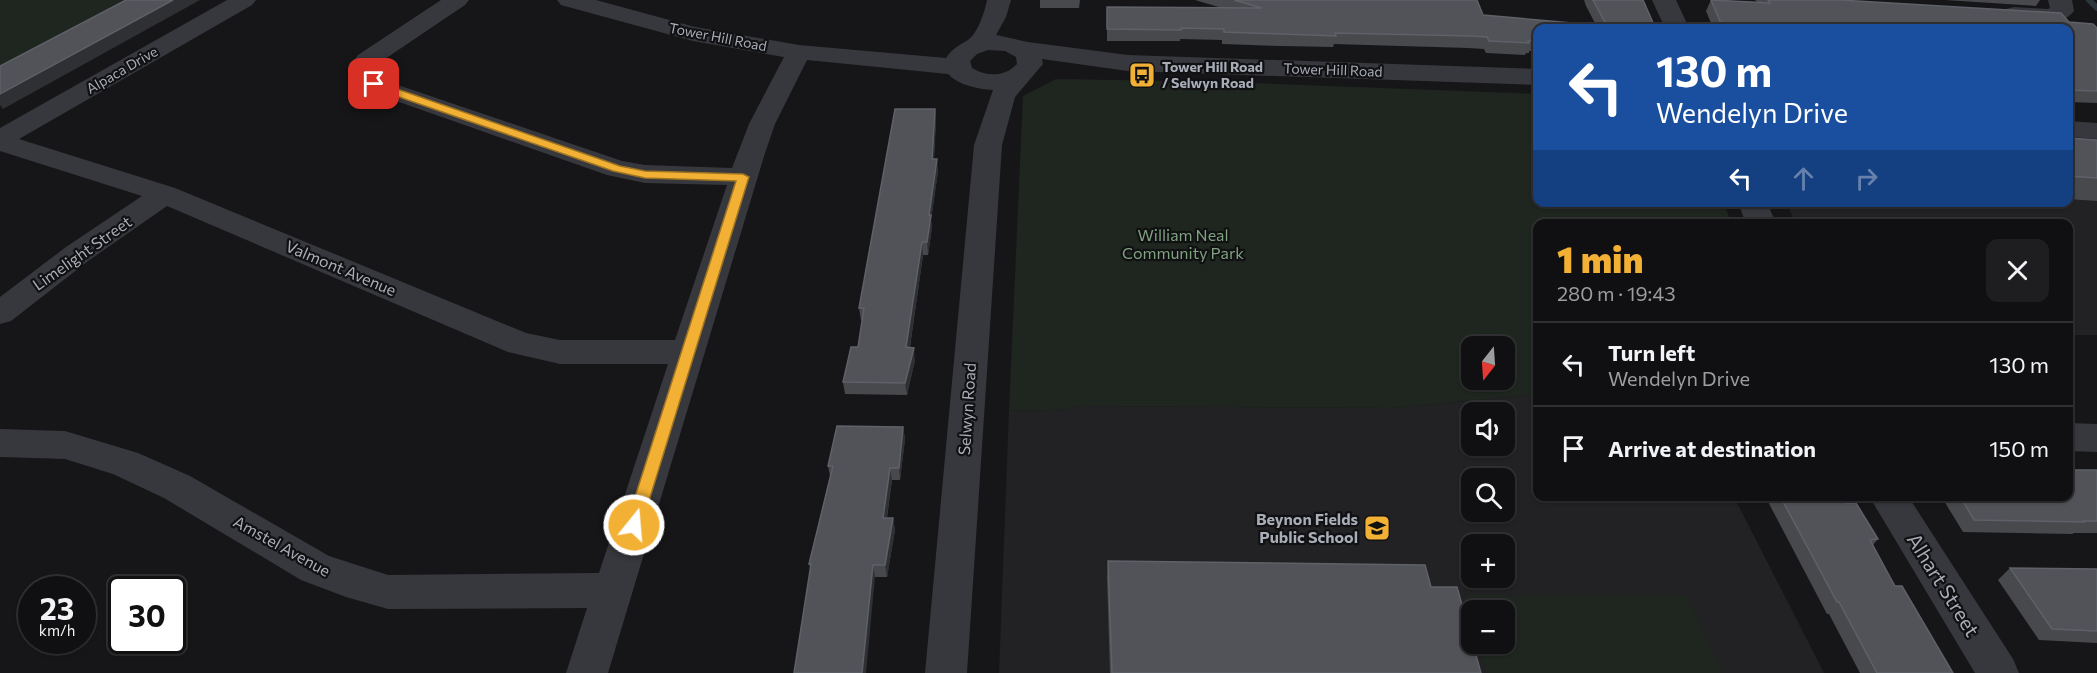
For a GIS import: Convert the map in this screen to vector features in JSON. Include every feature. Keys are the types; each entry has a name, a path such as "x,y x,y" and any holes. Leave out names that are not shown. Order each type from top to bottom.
{"street":[{"name":"Alpaca Drive","path":"0,140 244,0"},
{"path":"457,0 367,60 361,69 362,78 617,169 645,174 743,177"},
{"name":"Tower Hill Road","path":"568,0 693,33 799,52 968,60 996,82 1046,70 1128,63"},
{"path":"1664,0 1675,24"},
{"path":"1996,13 2051,16 2062,11 2060,0"},
{"path":"999,3 1016,47 1030,58 1030,64 1020,76"},
{"path":"968,60 987,33 999,3"},
{"name":"Tower Hill Road","path":"968,60 994,42 1050,55 1128,63 1533,77"},
{"path":"587,673 743,177 762,124 799,52"},
{"name":"Selwyn Road","path":"968,60 981,95 988,145"},
{"name":"Selwyn Road","path":"946,673 988,145 1002,95 1020,76"},
{"path":"2073,129 2097,131"},
{"name":"Valmont Avenue","path":"0,140 165,194 520,344 560,352 688,352"},
{"name":"Limelight Street","path":"0,313 77,254 165,194"},
{"path":"2073,437 2097,438"},
{"name":"Amstel Avenue","path":"0,443 65,445 125,463 177,487 315,568 388,592 614,590"},
{"name":"Alhart Street","path":"1891,501 1998,673"}],"shaded area":[{"path":"2073,150 2097,152 2097,335 2073,335 2073,219 1794,219 1788,207 2073,207"},
{"name":"Beynon Fields Public School","path":"1533,394 1533,501 1736,501 1824,673 999,673 1009,410 1055,411 1078,406 1393,408"}],"green space":[{"path":"0,0 125,0 0,66"},
{"name":"William Neal Community Park","path":"1056,79 1228,82 1533,94 1533,207 1725,207 1730,219 1533,219 1533,394 1393,408 1078,406 1055,411 1009,410 1023,96"},
{"path":"1464,596 1687,596 1722,673 1487,673 1481,654 1515,654 1515,600 1465,600"}],"building":[{"path":"126,0 173,0 0,94 0,66"},
{"path":"1234,0 1477,0 1483,15 1584,24 1533,24 1533,41 1528,41 1529,43 1489,41 1487,37 1471,36 1335,33 1336,36 1224,32 1224,29 1107,29 1107,7 1262,8"},
{"path":"1593,0 1643,0 1654,24 1606,24"},
{"path":"1711,0 1770,3 1768,0 1840,0 2061,13 2069,22 2093,24 2097,28 2097,91 2073,90 2073,24 1721,24"},
{"path":"895,109 935,109 932,159 937,159 929,215 931,215 927,242 922,242 906,347 914,348 905,383 843,382 851,347 858,347 864,308 859,308"},
{"path":"2073,138 2097,140 2097,178 2073,176"},
{"path":"837,426 903,427 899,468 890,468 883,518 893,518 885,565 873,565 862,673 794,673 811,564 809,564 833,466 828,466"},
{"path":"2073,470 2097,470 2097,521 1974,520 1963,501 2073,501"},
{"path":"1783,501 1856,503 1878,539 1870,540 1895,586 1902,586 1953,673 1877,673"},
{"path":"1108,561 1425,565 1431,587 1457,587 1461,601 1461,654 1476,654 1481,673 1112,673"},
{"path":"2010,568 2097,569 2097,631 2052,629"}],"waterway":[{"path":"2089,0 2097,8"}],"place":[{"name":"Tower Hill Road / Selwyn Road","path":"1142,75"},
{"name":"Beynon Fields Public School","path":"1377,528"}],"route":[{"path":"374,84 617,169 645,174 743,177 634,525"}]}
